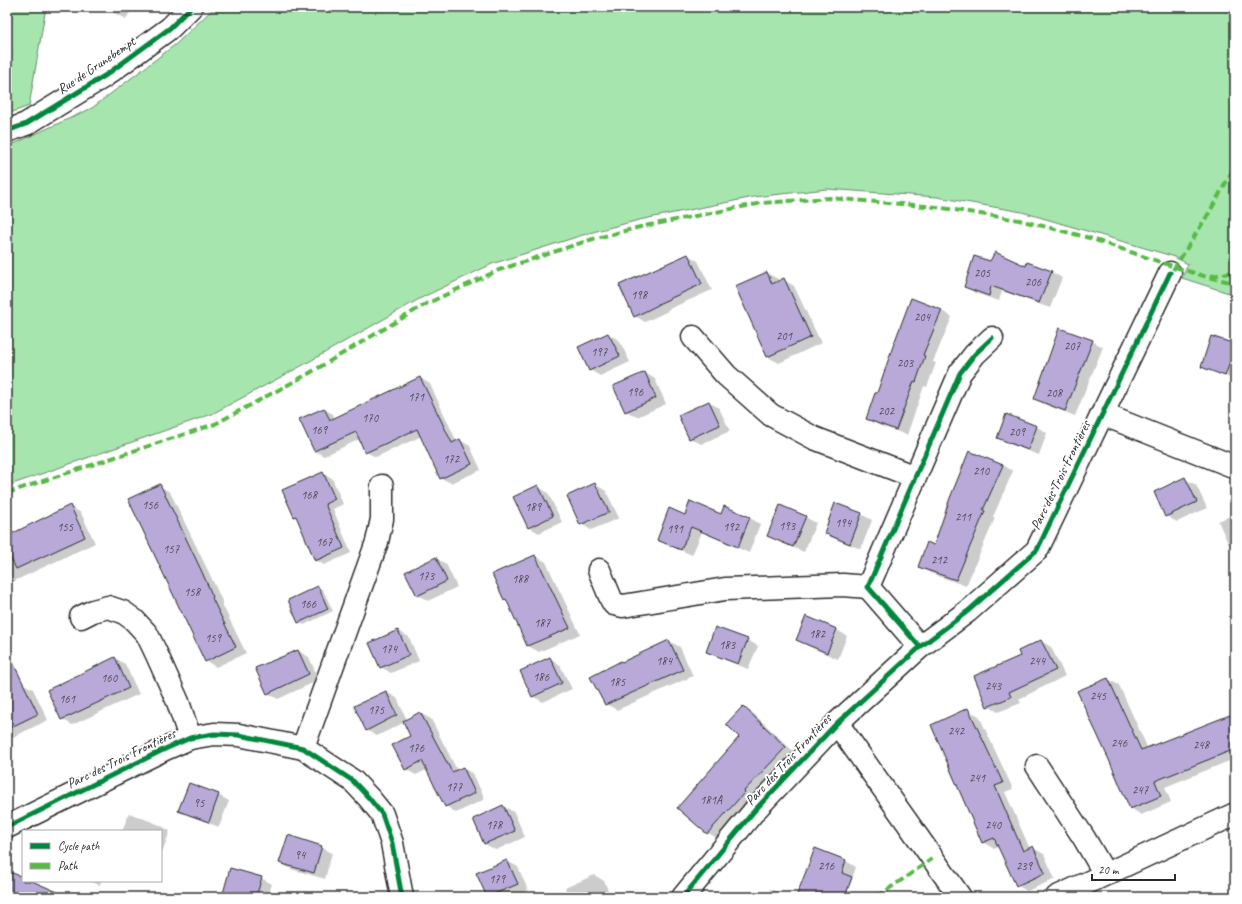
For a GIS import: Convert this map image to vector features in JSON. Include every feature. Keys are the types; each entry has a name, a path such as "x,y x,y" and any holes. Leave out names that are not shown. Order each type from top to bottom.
{"street":[{"name":"Rue de Grunebempt","path":"7,131 26,124 106,75 170,28 191,7"},
{"name":"Parc des Trois Frontières","path":"683,897 755,810 837,723 920,646 968,610 1037,550 1170,273"},
{"path":"693,337 726,376 771,415 814,438 915,477"},
{"path":"868,587 960,373 975,354 992,338"},
{"name":"Parc des Trois Frontières","path":"1102,414 1235,467"},
{"path":"303,748 377,542 382,519 382,486"},
{"path":"599,570 614,604 623,606 725,589 842,585 868,587 920,646"},
{"name":"Parc des Trois Frontières","path":"81,617 93,611 108,607 123,612 134,620 147,634 178,702 190,738"},
{"name":"Parc des Trois Frontières","path":"837,723 960,897"},
{"name":"Parc des Trois Frontières","path":"7,827 190,738 214,734 239,735 303,748 353,781 370,798 382,814 392,843 401,897"},
{"path":"1037,766 1084,838 1105,874"},
{"path":"1057,897 1235,814"}],"green space":[{"path":"7,7 46,7 29,106 7,114"},
{"path":"215,7 1235,7 1235,295 1182,278 1188,264 1172,256 1022,212 937,197 827,189 754,197 639,220 589,233 492,264 421,298 305,364 212,414 7,486 7,147 92,108 176,44"}],"building":[{"path":"995,252 1026,266 1027,262 1052,271 1039,303 991,286 989,296 964,287 974,256 990,261"},
{"path":"688,254 702,284 658,304 634,317 619,285"},
{"path":"767,272 772,284 784,278 811,337 767,357 735,286"},
{"path":"911,298 942,310 923,355 925,356 916,382 914,381 896,430 866,419 875,393 877,393"},
{"path":"1059,328 1093,340 1065,411 1034,399"},
{"path":"608,333 620,356 589,371 578,347"},
{"path":"1211,336 1235,344 1225,376 1201,367"},
{"path":"645,372 656,398 625,412 613,386"},
{"path":"420,377 452,443 460,439 472,464 440,479 417,429 365,453 356,432 314,451 299,419 324,408 330,420"},
{"path":"709,401 720,425 689,439 678,415"},
{"path":"1006,414 1037,426 1028,450 997,438"},
{"path":"969,451 1003,465 983,510 985,511 956,580 918,567 927,542 934,545 950,498"},
{"path":"323,472 335,499 325,504 344,548 315,561 296,516 294,517 282,490"},
{"path":"1185,477 1197,502 1165,517 1154,492"},
{"path":"595,483 609,512 580,525 567,496"},
{"path":"160,484 236,647 205,662 128,499"},
{"path":"538,485 553,516 528,528 513,497"},
{"path":"690,501 721,514 724,506 750,517 738,547 691,527 681,550 657,540 669,508 685,515"},
{"path":"835,503 862,513 850,544 824,533"},
{"path":"70,505 85,537 16,569 7,550 7,536"},
{"path":"780,505 806,516 793,547 767,536"},
{"path":"535,555 570,628 527,646 506,599 504,600 492,574"},
{"path":"436,557 447,581 417,596 405,572"},
{"path":"318,586 328,609 298,623 288,600"},
{"path":"806,616 837,629 827,653 796,640"},
{"path":"715,627 748,639 738,664 706,652"},
{"path":"398,630 409,655 380,668 369,643"},
{"path":"669,640 683,670 605,705 590,677 621,661 622,662"},
{"path":"1041,640 1056,670 1009,692 1011,697 987,707 974,676 1020,656 1018,651"},
{"path":"7,650 38,714 7,729"},
{"path":"298,650 309,674 267,694 255,668"},
{"path":"115,657 129,688 61,720 47,690"},
{"path":"550,657 562,683 532,697 520,671"},
{"path":"1108,678 1141,750 1235,713 1235,749 1155,781 1161,796 1130,809 1077,691"},
{"path":"386,691 397,715 366,731 354,706"},
{"path":"743,706 786,747 744,791 745,792 707,834 677,808 739,737 726,724"},
{"path":"968,708 1003,783 995,786 1023,851 1033,846 1045,873 1016,886 994,838 982,843 931,725"},
{"path":"420,712 452,772 463,767 475,793 445,807 422,761 405,770 392,745 410,736 403,721"},
{"path":"189,783 219,794 209,822 178,811"},
{"path":"503,805 515,831 484,844 473,819"},
{"path":"288,835 322,846 314,873 279,863"},
{"path":"815,848 846,860 842,873 852,877 845,897 796,897"},
{"path":"507,860 518,884 487,897 476,873"},
{"path":"230,868 262,877 256,897 222,897"},
{"path":"7,871 22,877 22,882 34,882 69,897 7,897"}],"marked path":[{"path":"1173,270 1209,213 1235,166"},
{"path":"7,493 215,424 308,374 426,304 499,270 593,239 640,227 762,203 829,198 936,207 1019,220 1086,237 1207,277 1235,283"},
{"path":"1211,276 1235,272"},
{"path":"877,897 932,859"}],"cycle path":[{"path":"7,131 26,124 106,75 170,28 191,7"},
{"path":"683,897 755,810 837,723 920,647 968,611 1037,550 1170,273"},
{"path":"920,647 868,587 960,373 975,354 992,338"},
{"path":"7,827 190,738 214,734 239,735 303,748 353,781 382,814 392,843 402,897"}]}
